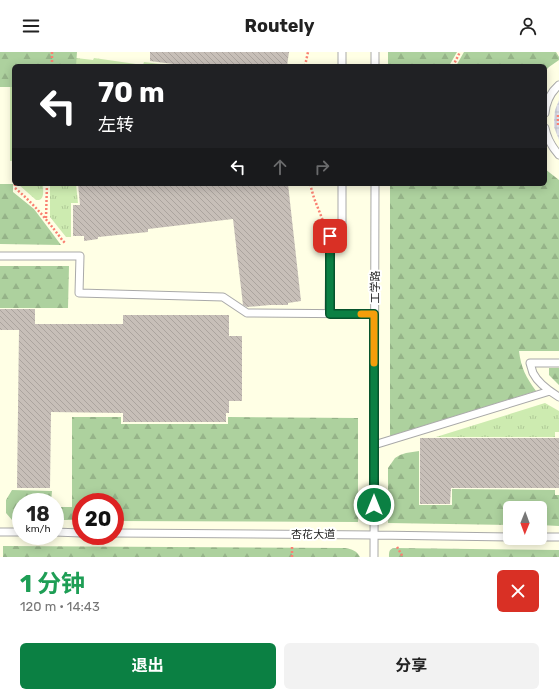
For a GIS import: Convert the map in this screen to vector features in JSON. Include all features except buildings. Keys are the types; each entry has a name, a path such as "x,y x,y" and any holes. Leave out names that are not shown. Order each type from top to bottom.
{"lane":[{"path":"342,52 342,64"},
{"path":"375,52 375,64"},
{"path":"547,106 549,98 559,84"},
{"path":"547,135 553,148 559,155"},
{"path":"330,314 330,236 342,228 342,186"},
{"name":"工学路","path":"374,557 375,186"},
{"path":"0,256 80,256 79,293 223,297 247,314 374,314"},
{"path":"559,364 530,363 533,373 540,383 559,397"},
{"path":"374,445 550,391"},
{"path":"0,532 12,532"},
{"name":"杏花大道","path":"124,533 503,536"},
{"path":"547,537 559,537"}],"path":[{"path":"52,52 52,64"},
{"path":"305,64 308,52"},
{"path":"454,64 460,52"},
{"path":"559,111 559,128"},
{"path":"15,186 15,188 29,200 46,219 63,241 80,256"},
{"path":"46,186 46,219"},
{"path":"311,186 321,217 330,236"}],"shaded area":[{"path":"0,52 559,52 559,557 0,557"},
{"path":"559,100 559,140 554,127 554,119 555,110"}],"green space":[{"path":"0,52 77,52 76,64 12,64 12,87 0,87"},
{"path":"388,52 457,52 450,64 388,64"},
{"path":"464,52 556,52 559,57 559,60 547,69 547,64 457,64"},
{"path":"76,58 93,60 94,58 136,64 76,64"},
{"path":"144,62 160,64 143,64"},
{"path":"10,87 12,87 12,161 10,161"},
{"path":"547,171 559,180 559,351 519,351 524,372 536,391 390,436 390,186 547,186"},
{"path":"0,184 12,184 13,192 34,209 61,245 0,244"},
{"path":"20,186 43,186 41,199 36,200"},
{"path":"50,186 76,186 78,203 71,203 71,237 66,237 50,217"},
{"path":"0,266 69,266 68,308 0,308"},
{"path":"549,368 559,368 559,385 549,375"},
{"path":"545,403 559,411 559,432 555,432 555,437 436,437"},
{"path":"72,417 121,417 121,424 228,424 228,417 358,418 358,522 124,521 124,493 72,493"},
{"path":"419,451 419,505 452,505 452,489 555,490 555,495 559,495 559,526 547,525 547,501 503,501 503,525 388,523 388,468 395,458 406,453"},
{"path":"12,490 52,491 52,493 12,493 12,520 6,513 6,500"},
{"path":"64,507 72,507 72,520 64,520"},
{"path":"3,546 345,548 354,551 360,557 3,557"},
{"path":"391,549 559,550 559,557 389,557"}],"slow traffic":[{"path":"361,314 374,314 374,363"}],"route":[{"path":"330,236 330,314 374,314 374,505"}]}
